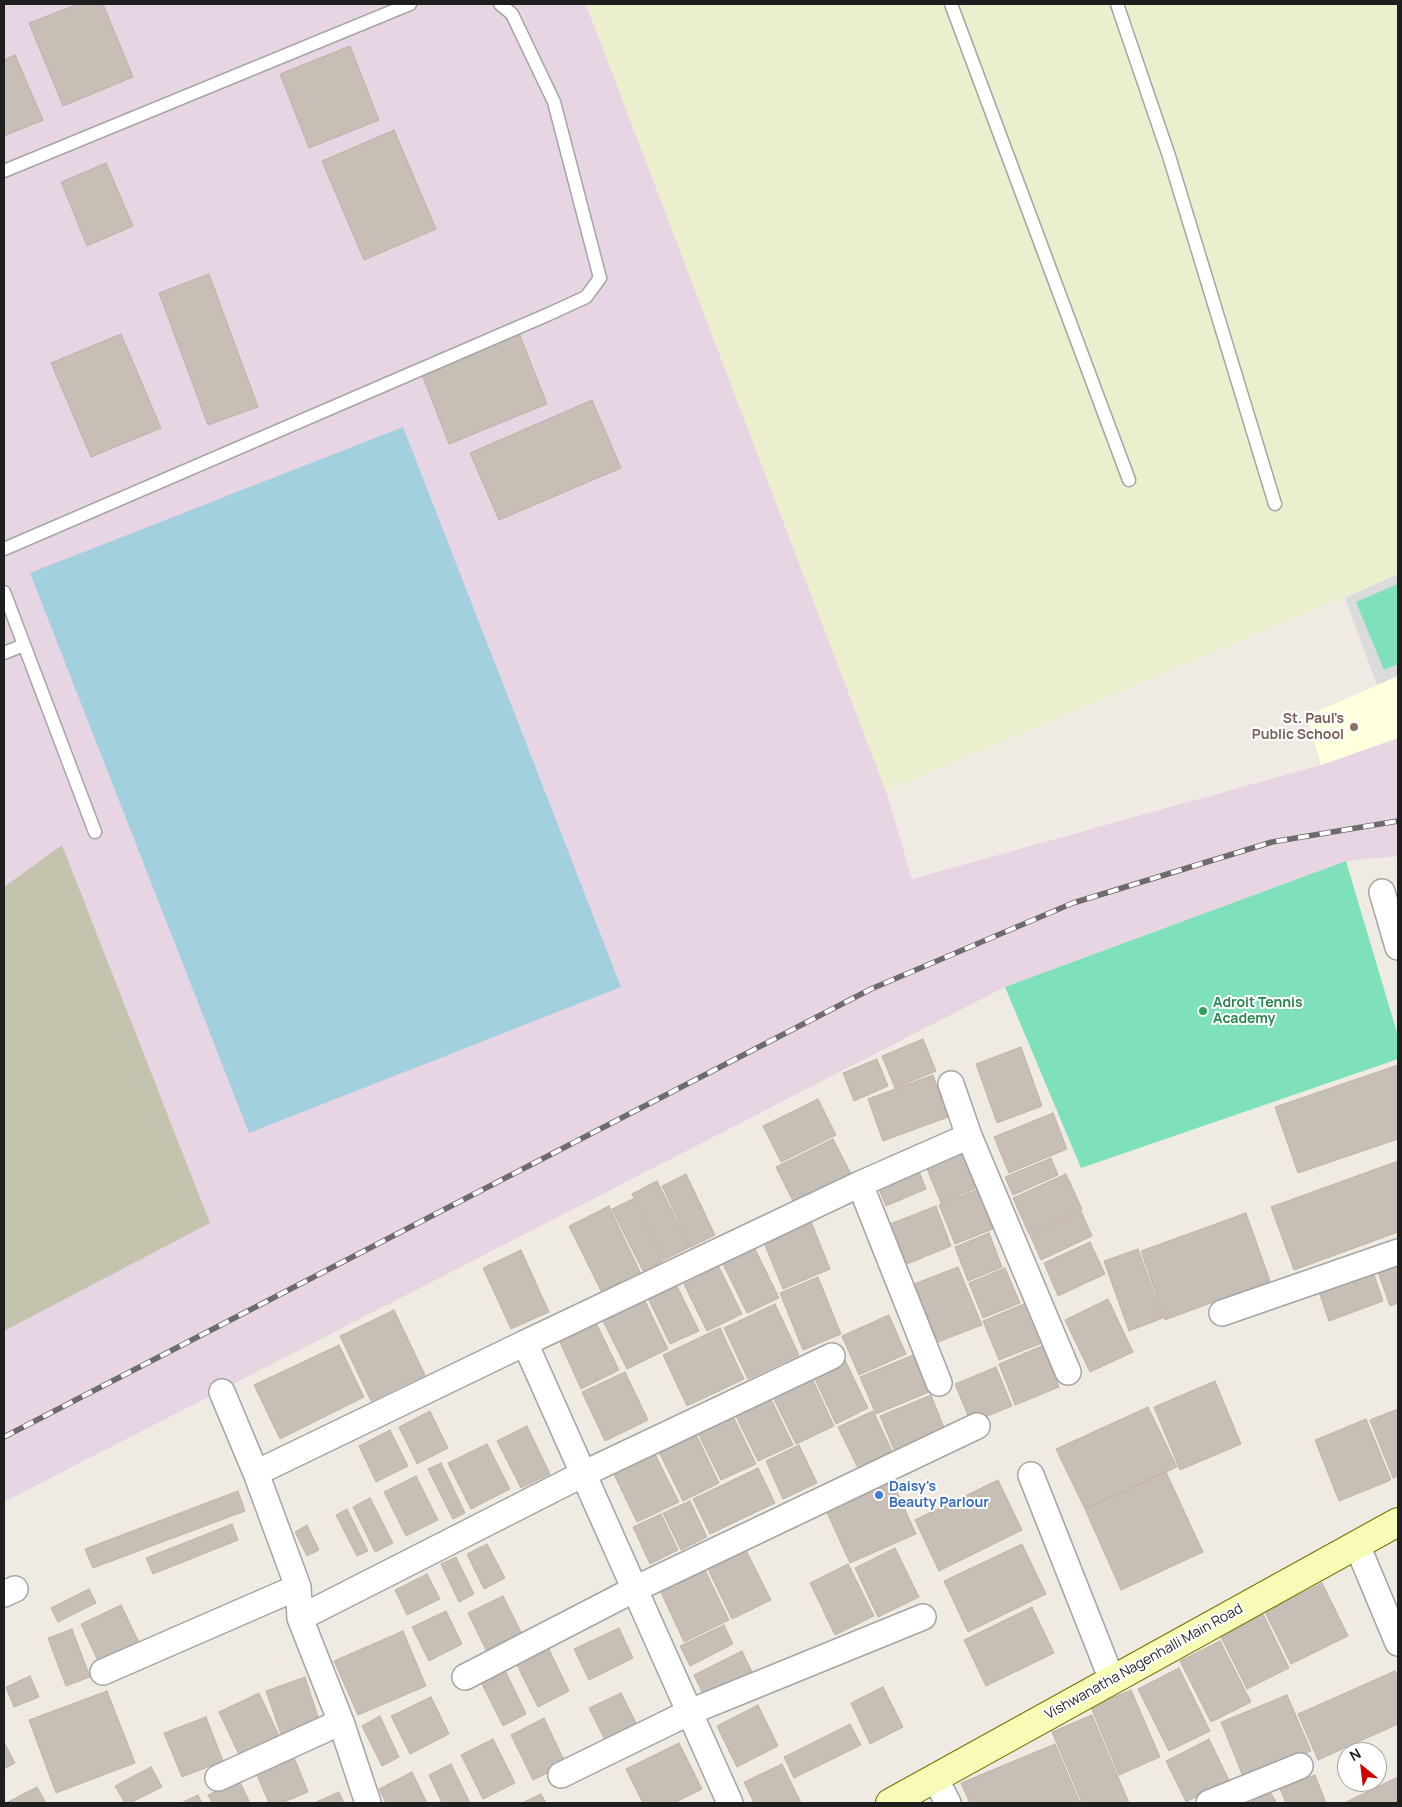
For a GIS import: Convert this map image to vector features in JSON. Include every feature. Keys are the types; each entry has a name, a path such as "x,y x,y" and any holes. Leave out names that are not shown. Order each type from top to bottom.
{"street":[{"path":"1382,892 1398,947"},
{"path":"951,1084 969,1136 1068,1372"},
{"path":"256,1473 860,1184 969,1136"},
{"path":"860,1184 938,1383"},
{"path":"1222,1313 1398,1252"},
{"path":"525,1343 730,1803"},
{"path":"300,1618 583,1474 832,1356"},
{"path":"222,1392 256,1473 298,1587 300,1618 341,1722 368,1803"},
{"path":"465,1677 635,1589 977,1426"},
{"path":"1031,1475 1112,1680"},
{"name":"Vishwanatha Nagenhalli Main Road","path":"890,1803 1398,1522"},
{"path":"1357,1545 1398,1643"},
{"path":"103,1672 298,1587"},
{"path":"561,1775 690,1712 923,1617"},
{"path":"218,1778 341,1722"},
{"path":"1209,1803 1300,1766"},
{"path":"935,1778 948,1803"}],"lane":[{"path":"4,171 410,4"},
{"path":"4,549 586,297 600,278 554,102 512,14 500,4"},
{"path":"951,4 1129,480"},
{"path":"1117,4 1169,156 1274,504"},
{"path":"4,592 95,832"},
{"path":"4,653 24,645"}],"shaded area":[{"path":"4,4 586,4 886,791 912,879 1321,765 1398,738 1398,856 1346,861 1005,987 4,1502"},
{"path":"586,4 1398,4 1398,574 886,791"},
{"path":"1398,574 1398,676 1377,685 1345,598"},
{"name":"St. Paul's Public School","path":"1398,676 1398,738 1321,765 1307,716"},
{"path":"62,845 210,1223 4,1331 4,887"}],"green space":[{"path":"1398,584 1398,664 1384,670 1356,602"},
{"name":"Adroit Tennis Academy","path":"1346,861 1398,1036 1398,1059 1081,1168 1005,987"}],"water":[{"path":"403,427 621,987 249,1133 30,573"}],"building":[{"path":"78,4 103,4 133,77 63,106 29,23"},
{"path":"350,46 379,120 309,148 280,74"},
{"path":"15,55 43,120 4,136 4,60"},
{"path":"394,130 436,229 364,260 322,161"},
{"path":"106,163 133,226 87,246 61,182"},
{"path":"209,274 258,407 208,425 159,293"},
{"path":"519,333 547,404 449,444 421,372"},
{"path":"121,334 161,428 91,457 51,363"},
{"path":"592,400 621,468 499,520 470,453"},
{"path":"923,1039 936,1071 895,1088 882,1056"},
{"path":"1021,1047 1042,1106 997,1123 976,1064"},
{"path":"877,1059 888,1086 854,1101 843,1073"},
{"path":"1398,1065 1398,1139 1298,1173 1275,1107"},
{"path":"933,1075 948,1117 883,1141 868,1099"},
{"path":"818,1099 836,1135 781,1162 763,1126"},
{"path":"1053,1113 1067,1149 1009,1173 994,1137"},
{"path":"833,1139 851,1174 794,1203 776,1167"},
{"path":"965,1150 979,1187 941,1203 926,1166"},
{"path":"1051,1158 1058,1175 1013,1195 1005,1177"},
{"path":"1398,1161 1398,1232 1294,1270 1271,1207"},
{"path":"917,1166 926,1189 886,1206 876,1182"},
{"path":"686,1174 715,1235 691,1247 662,1186"},
{"path":"1066,1174 1082,1209 1029,1234 1013,1198"},
{"path":"657,1181 690,1247 664,1260 632,1194"},
{"path":"977,1190 993,1229 955,1244 939,1205"},
{"path":"633,1199 663,1261 643,1271 612,1209"},
{"path":"609,1206 640,1272 601,1291 569,1226"},
{"path":"936,1206 951,1246 907,1264 890,1224"},
{"path":"1081,1211 1092,1236 1041,1260 1030,1235"},
{"path":"1246,1213 1270,1281 1165,1320 1141,1251"},
{"path":"810,1219 830,1269 783,1289 762,1238"},
{"path":"989,1233 1002,1267 968,1281 955,1247"},
{"path":"1090,1242 1105,1274 1058,1296 1044,1263"},
{"path":"754,1247 779,1298 747,1313 722,1262"},
{"path":"1138,1249 1163,1318 1129,1331 1104,1261"},
{"path":"521,1250 549,1312 511,1329 483,1268"},
{"path":"1398,1258 1398,1303 1390,1306 1376,1266"},
{"path":"719,1267 742,1314 707,1331 684,1284"},
{"path":"958,1267 982,1325 938,1342 914,1284"},
{"path":"1005,1268 1020,1303 983,1318 969,1283"},
{"path":"1372,1269 1383,1301 1329,1321 1318,1289"},
{"path":"818,1277 841,1334 803,1350 780,1293"},
{"path":"676,1284 699,1331 670,1344 648,1298"},
{"path":"644,1299 668,1349 627,1369 602,1319"},
{"path":"1108,1299 1133,1352 1090,1372 1065,1320"},
{"path":"1026,1303 1042,1343 999,1360 983,1321"},
{"path":"775,1304 799,1355 748,1379 724,1328"},
{"path":"394,1310 425,1375 371,1401 340,1336"},
{"path":"889,1315 906,1354 859,1375 842,1336"},
{"path":"596,1323 619,1370 581,1389 559,1340"},
{"path":"720,1328 744,1379 687,1406 663,1355"},
{"path":"339,1345 364,1397 280,1439 254,1385"},
{"path":"1042,1346 1059,1387 1015,1405 999,1364"},
{"path":"913,1355 929,1392 876,1414 860,1377"},
{"path":"845,1360 868,1408 836,1424 813,1375"},
{"path":"996,1367 1012,1406 971,1423 955,1384"},
{"path":"625,1372 648,1420 605,1441 582,1392"},
{"path":"810,1374 834,1426 796,1444 771,1393"},
{"path":"1215,1381 1241,1444 1180,1470 1154,1407"},
{"path":"769,1395 793,1445 758,1461 734,1412"},
{"path":"931,1395 945,1430 895,1452 880,1416"},
{"path":"1148,1407 1177,1467 1085,1509 1056,1449"},
{"path":"1398,1409 1398,1476 1393,1478 1370,1420"},
{"path":"430,1411 448,1448 417,1464 399,1427"},
{"path":"873,1411 892,1451 858,1468 838,1427"},
{"path":"732,1414 756,1464 721,1480 697,1431"},
{"path":"1366,1419 1391,1480 1339,1501 1315,1440"},
{"path":"527,1426 550,1474 521,1488 497,1441"},
{"path":"390,1430 408,1466 376,1482 359,1446"},
{"path":"695,1432 719,1483 683,1501 658,1450"},
{"path":"487,1444 510,1489 471,1509 448,1463"},
{"path":"799,1445 817,1483 783,1499 766,1461"},
{"path":"653,1450 679,1502 637,1522 612,1470"},
{"path":"441,1463 465,1513 453,1519 428,1469"},
{"path":"758,1468 775,1503 710,1534 693,1499"},
{"path":"1166,1472 1203,1552 1121,1590 1085,1509"},
{"path":"416,1476 438,1520 406,1536 384,1492"},
{"path":"891,1478 916,1534 850,1563 825,1508"},
{"path":"998,1480 1022,1530 939,1571 915,1520"},
{"path":"238,1491 245,1511 93,1568 85,1549"},
{"path":"370,1498 393,1543 375,1552 353,1507"},
{"path":"690,1501 707,1537 681,1550 663,1513"},
{"path":"347,1509 368,1551 357,1556 336,1515"},
{"path":"661,1514 678,1550 650,1564 633,1527"},
{"path":"232,1524 238,1540 153,1574 146,1558"},
{"path":"307,1525 319,1550 307,1556 295,1532"},
{"path":"487,1544 505,1578 484,1589 467,1554"},
{"path":"1022,1544 1046,1594 968,1632 944,1581"},
{"path":"745,1548 771,1600 732,1619 707,1567"},
{"path":"895,1548 919,1597 878,1617 855,1568"},
{"path":"456,1557 474,1594 459,1602 441,1564"},
{"path":"848,1564 874,1616 835,1635 810,1583"},
{"path":"704,1568 729,1620 684,1642 660,1590"},
{"path":"427,1574 440,1599 407,1615 395,1590"},
{"path":"1322,1583 1348,1636 1291,1664 1265,1612"},
{"path":"89,1589 96,1603 58,1622 51,1608"},
{"path":"503,1596 521,1632 486,1650 468,1613"},
{"path":"121,1605 143,1651 102,1670 81,1624"},
{"path":"1032,1607 1054,1653 986,1686 964,1640"},
{"path":"446,1611 462,1644 429,1661 412,1627"},
{"path":"1263,1614 1289,1668 1247,1689 1220,1635"},
{"path":"724,1625 733,1644 690,1666 680,1646"},
{"path":"619,1628 633,1658 589,1680 574,1649"},
{"path":"72,1629 90,1677 66,1686 48,1638"},
{"path":"403,1631 426,1686 358,1715 334,1661"},
{"path":"1220,1641 1251,1702 1211,1722 1180,1661"},
{"path":"548,1647 569,1691 538,1707 516,1663"},
{"path":"742,1651 752,1672 704,1696 694,1675"},
{"path":"1179,1668 1210,1731 1169,1751 1138,1689"},
{"path":"505,1670 526,1714 503,1726 481,1682"},
{"path":"1395,1671 1398,1677 1398,1724 1358,1742 1337,1742 1337,1751 1318,1760 1298,1714"},
{"path":"30,1676 39,1697 14,1707 6,1687"},
{"path":"305,1677 321,1726 283,1740 266,1691"},
{"path":"883,1687 903,1727 870,1744 851,1703"},
{"path":"1131,1690 1160,1757 1119,1775 1091,1707"},
{"path":"107,1691 135,1763 56,1793 29,1720"},
{"path":"259,1693 281,1740 241,1759 219,1712"},
{"path":"621,1693 639,1729 607,1744 589,1708"},
{"path":"1287,1695 1311,1751 1244,1779 1221,1722"},
{"path":"431,1697 449,1734 410,1754 391,1716"},
{"path":"758,1705 778,1746 737,1767 717,1726"},
{"path":"1092,1715 1129,1803 1082,1803 1052,1732"},
{"path":"380,1716 399,1757 382,1766 362,1726"},
{"path":"206,1717 223,1761 182,1777 164,1733"},
{"path":"544,1718 566,1764 533,1780 511,1735"},
{"path":"850,1724 861,1745 794,1778 784,1757"},
{"path":"493,1739 515,1783 483,1799 461,1755"},
{"path":"1209,1739 1229,1780 1186,1802 1166,1761"},
{"path":"4,1742 15,1763 4,1769"},
{"path":"679,1743 702,1789 674,1803 643,1803 626,1769"},
{"path":"1055,1744 1080,1803 970,1803 961,1783"},
{"path":"294,1757 308,1792 282,1803 269,1803 256,1773"},
{"path":"451,1764 470,1803 442,1803 429,1775"},
{"path":"782,1764 801,1803 754,1803 744,1782"},
{"path":"151,1767 162,1787 130,1803 125,1803 115,1786"},
{"path":"412,1772 427,1803 386,1803 379,1789"},
{"path":"1315,1775 1326,1803 1286,1803 1280,1789"},
{"path":"1398,1777 1398,1803 1344,1803 1367,1792 1387,1792 1387,1782"},
{"path":"239,1780 250,1803 212,1803 208,1795"},
{"path":"37,1787 46,1803 6,1803"},
{"path":"339,1792 344,1803 314,1803"},
{"path":"1270,1792 1277,1803 1249,1803"},
{"path":"541,1794 546,1803 522,1803"},
{"path":"198,1795 202,1803 181,1803"}],"railway":[{"path":"4,1437 871,989 1073,903 1272,842 1398,821"}],"place":[{"name":"St. Paul's Public School","path":"1354,727"},
{"name":"Adroit Tennis Academy","path":"1203,1011"},
{"name":"Daisy's Beauty Parlour","path":"879,1495"}]}
